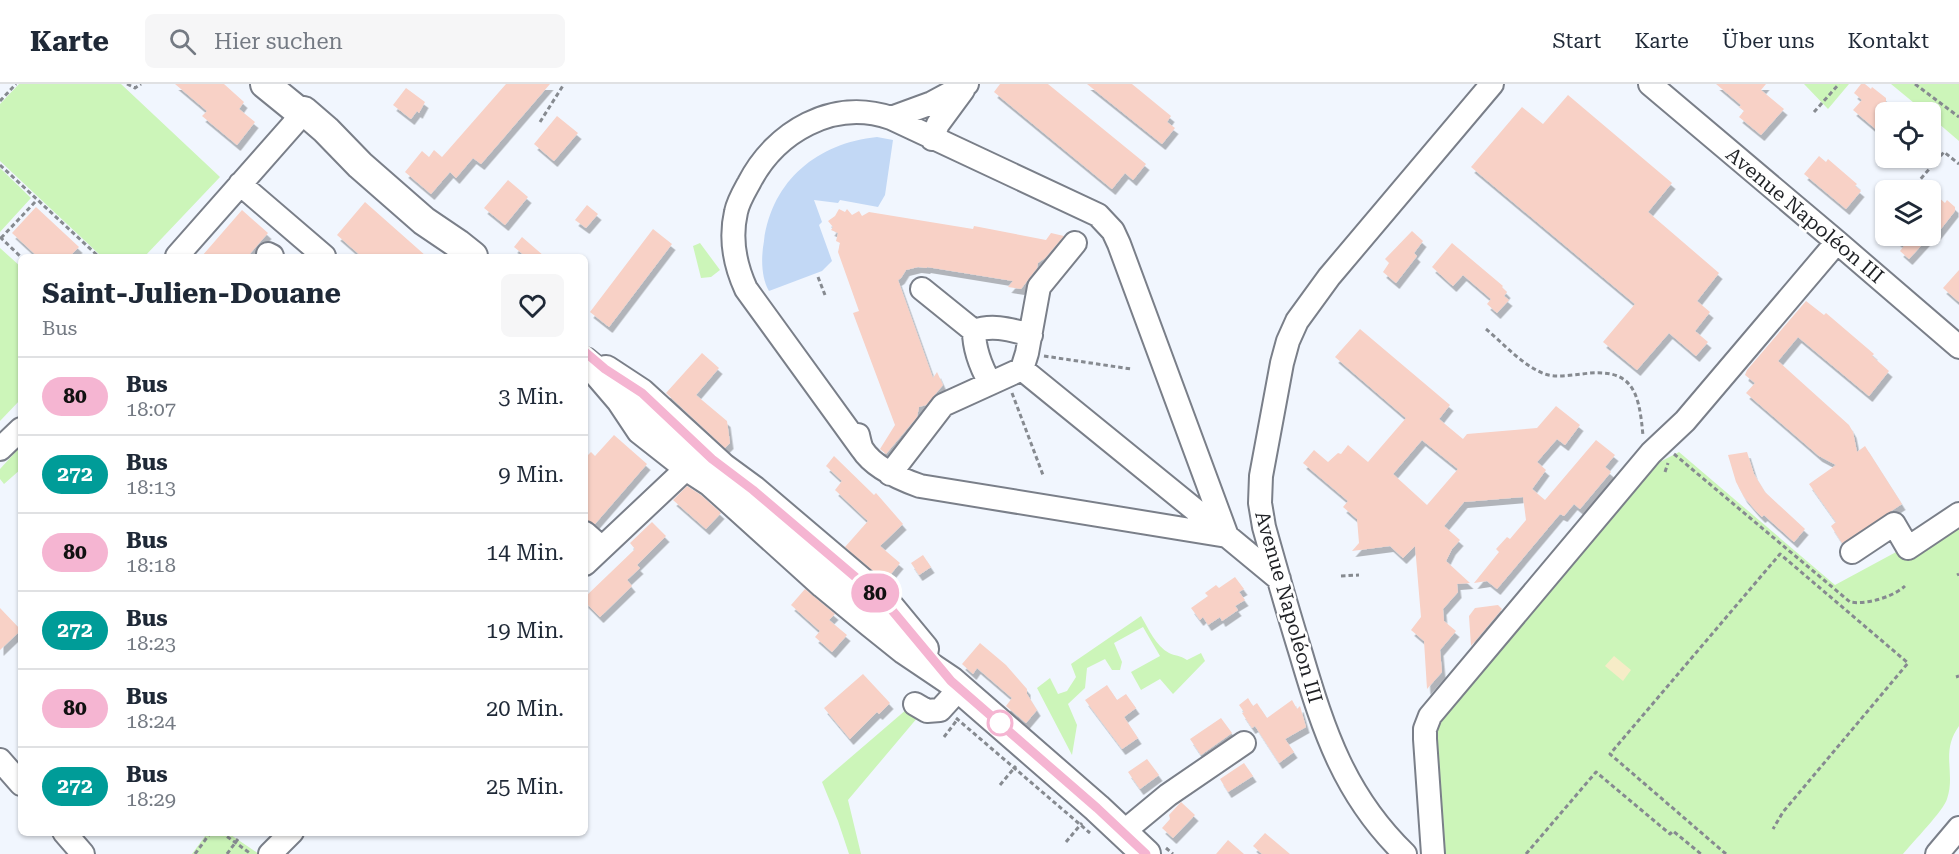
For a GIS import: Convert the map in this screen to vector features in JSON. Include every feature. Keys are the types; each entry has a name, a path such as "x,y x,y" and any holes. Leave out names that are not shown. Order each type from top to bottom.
{"main road":[{"path":"265,84 425,231 461,254"},
{"path":"298,114 304,111 423,221 470,254"},
{"path":"588,355 605,369 642,393 707,472 762,528 886,603 897,631 952,692 1110,836 1146,854"},
{"path":"588,364 621,400 641,430 707,472 753,490 822,564"}],"street":[{"path":"891,118 932,103 967,84"},
{"path":"932,139 938,124 967,84"},
{"name":"Avenue Napoléon III","path":"1405,854 1371,817 1356,794 1339,764 1323,726 1263,527 1260,476 1280,374 1288,341 1297,321 1329,277 1492,84"},
{"name":"Avenue Napoléon III","path":"1650,84 1959,347"},
{"path":"179,254 298,114"},
{"path":"838,114 872,114 891,118 1098,215 1113,231 1227,536 920,486 890,474 862,449 746,289 737,262 733,230 739,201 753,175 772,148 792,132 818,119 838,114"},
{"path":"240,184 322,254"},
{"path":"1433,854 1425,739 1429,717 1644,461 1685,421 1837,242"},
{"path":"890,474 943,405 1015,364 1039,287 1075,243"},
{"path":"922,289 974,331"},
{"path":"974,331 985,327 996,327 1015,364 1279,579"},
{"path":"974,331 980,365 1015,364"},
{"path":"848,404 862,449"},
{"path":"0,449 18,432"},
{"path":"588,561 602,548 707,472"},
{"path":"1852,552 1894,524 1908,548 1959,514"},
{"path":"588,536 602,548"},
{"path":"1446,697 1450,673"},
{"path":"915,704 924,710 932,711 952,692"},
{"path":"1406,719 1429,717"},
{"path":"1110,836 1244,743"},
{"path":"0,760 18,781"},
{"path":"1937,854 1959,828"},
{"path":"67,836 83,854"},
{"path":"270,854 288,836"}],"path":[{"path":"0,101 16,84"},
{"path":"127,84 135,88 141,84"},
{"path":"540,122 564,84"},
{"path":"1814,112 1839,84"},
{"path":"1915,84 1959,117"},
{"path":"1919,180 1944,152 1959,164"},
{"path":"0,165 96,254"},
{"path":"19,254 1,237 38,200"},
{"path":"818,277 825,295"},
{"path":"1486,329 1526,363 1544,373 1560,376 1605,372 1623,377 1629,382 1635,390 1640,407 1644,461"},
{"path":"1043,475 1015,364 1131,369"},
{"path":"1661,443 1850,602 1862,603 1895,593 1905,586"},
{"path":"1726,854 1610,754 1779,554 1908,663 1783,812 1773,829"},
{"path":"1341,576 1359,575"},
{"path":"952,692 951,714 1023,759 1110,836"},
{"path":"1000,785 1023,759"},
{"path":"1526,854 1596,772 1670,834 1673,831 1701,854"},
{"path":"1066,842 1089,816"},
{"path":"195,854 208,836"},
{"path":"228,836 251,854"},
{"path":"227,854 236,841"}],"green space":[{"path":"19,84 121,84 220,177 147,254 99,254 0,161 0,104"},
{"path":"1804,84 1849,84 1828,109"},
{"path":"1891,84 1959,84 1959,141 1941,126 1941,102 1913,102"},
{"path":"0,168 31,198 0,232"},
{"path":"700,243 720,270 711,277 701,278 693,246"},
{"path":"0,248 18,264 18,402 0,421"},
{"path":"18,449 18,472 4,484 0,479 0,469"},
{"path":"1679,452 1835,585 1898,551 1904,559 1959,526 1959,726 1950,745 1950,780 1945,804 1903,854 1444,854 1433,734 1438,721 1489,664 1656,464"},
{"path":"1141,616 1164,650 1187,660 1201,653 1205,661 1173,694 1160,679 1141,690 1131,672 1160,656 1143,627 1114,643 1122,662 1120,670 1112,670 1105,659 1087,668 1085,688 1068,704 1077,725 1072,755 1037,688 1050,678 1058,694 1067,691 1076,677 1071,664"},
{"path":"907,709 918,717 848,800 861,854 849,854 822,782"},
{"path":"205,836 232,836 259,854 192,854"}],"sand":[{"path":"1614,656 1631,670 1623,681 1605,666"}],"water":[{"path":"877,137 893,140 885,195 878,207 840,200 838,203 814,200 822,222 819,225 832,261 822,271 769,291 762,267 764,241 769,219 788,183 801,168 817,156 836,147"}],"building":[{"path":"175,84 224,84 244,102 239,109 255,122 237,145 202,116 207,111"},
{"path":"506,84 550,84 481,164 473,158 456,178 450,172 431,194 405,172 422,151 429,157 434,150 442,157"},
{"path":"1000,84 1048,84 1146,164 1133,180 1125,173 1112,189 994,92"},
{"path":"1087,84 1132,84 1171,116 1167,122 1175,128 1162,144"},
{"path":"1716,84 1766,84 1761,90 1784,109 1761,135 1739,117 1744,111 1739,107 1741,105"},
{"path":"1861,84 1865,84 1886,98 1886,102 1875,102 1875,128 1853,110 1862,100 1854,93"},
{"path":"406,88 425,102 419,113 417,111 411,119 393,105"},
{"path":"1568,95 1672,183 1648,212 1719,273 1697,301 1710,312 1695,331 1708,342 1696,356 1669,333 1637,370 1603,342 1635,304 1471,167 1522,107 1543,124"},
{"path":"557,116 578,133 554,161 534,144"},
{"path":"1819,156 1826,162 1828,159 1857,184 1855,186 1861,191 1846,209 1804,174"},
{"path":"508,180 528,197 505,225 484,208"},
{"path":"1941,200 1945,203 1947,200 1955,207 1955,211 1941,229"},
{"path":"365,202 424,254 359,254 337,235"},
{"path":"587,205 598,214 586,228 575,220"},
{"path":"36,207 79,247 72,254 35,254 12,233"},
{"path":"839,209 845,212 847,209 852,215 859,211 862,216 869,212 973,229 974,226 1046,240 1051,233 1064,236 1038,263 1037,268 1021,289 1008,287 1013,281 927,267 906,270 898,280 933,378 937,372 943,385 926,405 919,407 917,417 886,454 880,449 895,425 853,313 859,311 838,252 840,243 836,241 838,233 831,230 833,227 828,221"},
{"path":"242,210 268,233 250,254 204,254"},
{"path":"653,229 672,244 609,327 590,312"},
{"path":"1412,231 1423,241 1414,253 1417,256 1396,283 1383,272 1389,263 1385,259"},
{"path":"522,237 542,254 523,254 514,247"},
{"path":"1452,243 1503,286 1507,292 1504,296 1509,300 1497,313 1487,304 1491,299 1463,275 1453,286 1432,267"},
{"path":"1904,246 1921,246 1909,259 1900,251"},
{"path":"1959,270 1959,302 1943,288"},
{"path":"1806,301 1824,315 1826,313 1874,354 1872,356 1889,371 1869,396 1798,337 1778,361 1849,425 1853,432 1857,452 1865,446 1902,504 1842,543 1831,526 1836,522 1809,484 1836,465 1819,456 1746,393 1755,383 1745,375 1747,370"},
{"path":"1360,329 1450,405 1439,419 1463,439 1467,434 1537,428 1556,406 1580,425 1565,445 1557,439 1537,462 1546,470 1532,489 1545,500 1596,440 1615,455 1605,467 1611,472 1580,509 1574,504 1564,516 1560,514 1497,589 1487,581 1474,583 1499,552 1496,549 1507,537 1510,539 1526,520 1523,497 1464,502 1444,526 1460,540 1446,561 1470,583 1457,584 1458,592 1443,609 1444,621 1456,631 1440,650 1442,672 1427,689 1424,641 1411,630 1421,617 1415,546 1403,558 1390,546 1352,551 1359,543 1357,519 1343,507 1348,501 1303,463 1314,450 1328,462 1338,453 1341,454 1348,445 1368,462 1406,418 1335,357","holes":["1422,440 1458,469 1427,505 1393,474"]},
{"path":"702,353 719,368 696,395 727,421 730,443 725,448 666,393"},
{"path":"614,435 647,464 595,524 588,521 588,455 591,452 595,456"},
{"path":"1747,452 1754,474 1765,492 1805,529 1794,542 1764,515 1762,517 1756,511 1744,497 1736,482 1728,455"},
{"path":"834,456 874,495 876,493 903,524 880,546 900,563 885,581 845,547 868,521 835,490 842,481 826,466"},
{"path":"687,486 721,513 706,529 673,500"},
{"path":"652,522 666,536 637,565 640,568 627,580 632,586 600,617 588,605 588,594 635,549 630,543"},
{"path":"923,555 931,567 919,575 911,563"},
{"path":"1235,577 1244,589 1239,592 1245,600 1235,606 1238,610 1222,621 1220,617 1208,625 1203,617 1200,620 1191,608 1208,596 1205,593 1216,585 1219,588"},
{"path":"805,589 835,614 829,620 847,635 832,652 815,637 820,631 791,605"},
{"path":"1498,605 1502,609 1471,646 1469,616 1475,608"},
{"path":"0,608 18,627 18,633 0,650"},
{"path":"980,643 1006,665 1027,689 1027,694 1037,710 1026,723 1006,706 1012,698 977,668 973,674 962,664"},
{"path":"863,674 890,703 879,714 877,712 850,739 824,708"},
{"path":"1107,685 1117,700 1126,694 1136,708 1124,717 1138,738 1122,749 1085,700"},
{"path":"1248,698 1253,706 1257,703 1267,718 1292,700 1297,709 1300,706 1306,727 1285,739 1294,752 1279,763 1255,726 1252,728 1242,713 1244,712 1239,705"},
{"path":"1221,718 1232,733 1201,755 1190,739"},
{"path":"1147,759 1159,775 1140,789 1128,772"},
{"path":"1244,763 1253,776 1228,792 1220,779"},
{"path":"1181,802 1195,815 1173,838 1162,828 1170,819 1169,815"},
{"path":"1265,833 1290,854 1262,854 1253,846"},
{"path":"1228,840 1244,854 1216,854"}],"bus line":[{"name":"80","path":"588,355 605,369 642,393 712,459 753,490 886,603 951,681 1097,808 1146,854"}]}
